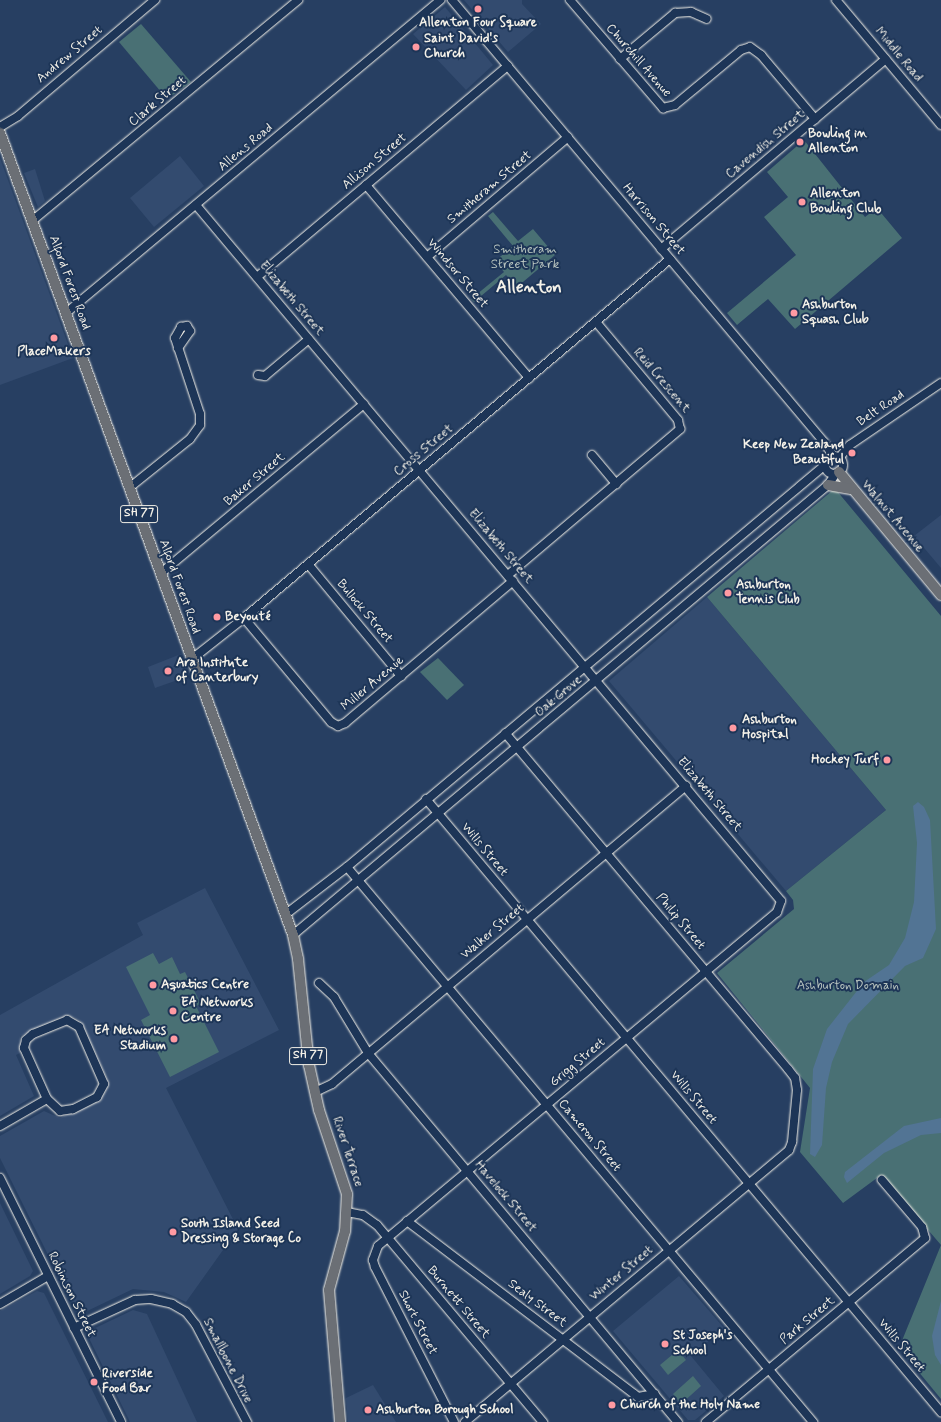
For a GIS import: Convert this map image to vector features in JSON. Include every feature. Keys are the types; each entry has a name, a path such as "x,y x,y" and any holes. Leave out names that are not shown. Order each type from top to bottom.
{"main road":[{"name":"Alford Forest Road","path":"0,133 286,914"},
{"name":"Walnut Avenue","path":"838,473 941,596"},
{"path":"828,486 851,489"},
{"name":"River Terrace","path":"286,914 293,934 298,959 309,1065 315,1092 347,1194 347,1212 329,1290 340,1422"}],"street":[{"name":"Andrew Street","path":"0,127 18,116 155,0"},
{"name":"Clark Street","path":"32,221 298,0"},
{"name":"Allens Road","path":"66,313 440,0"},
{"name":"Harrison Street","path":"452,0 836,457"},
{"name":"Churchill Avenue","path":"570,0 658,105 668,109 741,50 750,47 761,55 815,119"},
{"name":"Middle Road","path":"836,0 941,124"},
{"path":"620,59 675,13 690,12 707,19"},
{"name":"Cavendish Street","path":"661,249 886,59"},
{"name":"Allison Street","path":"257,277 508,66"},
{"name":"Smitheram Street","path":"427,257 568,137"},
{"name":"Windsor Street","path":"366,185 529,378"},
{"name":"Elizabeth Street","path":"196,205 686,786 779,898 781,906"},
{"name":"Cross Street","path":"192,659 244,618 670,259"},
{"name":"Reid Crescent","path":"510,578 616,484 678,432 681,424 596,322"},
{"path":"258,375 265,376 309,339"},
{"path":"129,488 190,439 200,425 200,414 178,348"},
{"name":"Belt Road","path":"836,457 850,445 941,383"},
{"name":"Baker Street","path":"161,573 364,404"},
{"path":"592,455 616,484"},
{"path":"836,457 842,465 838,473 829,472 825,466 828,458 836,457"},
{"name":"Oak Grove","path":"286,914 347,867 584,666 825,466"},
{"name":"Oak Grove","path":"293,934 828,486 838,473"},
{"name":"Bullock Street","path":"308,564 401,676"},
{"name":"Miller Avenue","path":"244,618 334,725 345,723 401,676 510,578"},
{"name":"Philip Street","path":"505,733 795,1078 797,1090 792,1142"},
{"name":"Walker Street","path":"315,1092 327,1088 686,786"},
{"name":"Wills Street","path":"426,799 941,1412"},
{"name":"Cameron Street","path":"347,867 813,1422"},
{"name":"Grigg Street","path":"388,1238 627,1038 781,906"},
{"name":"Havelock Street","path":"319,983 334,997 368,1053 678,1422"},
{"path":"71,1020 79,1027 100,1072 103,1088 97,1097 66,1111 56,1109 47,1099 25,1052 25,1044 33,1034 60,1021 71,1020"},
{"path":"0,1126 47,1099"},
{"name":"Winter Street","path":"465,1422 749,1184 788,1150 792,1142"},
{"name":"Robinson Street","path":"0,1178 121,1422"},
{"name":"Park Street","path":"706,1422 925,1238 922,1228 882,1180"},
{"name":"Burnett Street","path":"347,1212 370,1218 543,1422"},
{"name":"Sealy Street","path":"408,1221 634,1394 638,1396 655,1394"},
{"name":"Short Street","path":"388,1238 374,1252 375,1267 454,1422"},
{"path":"0,1304 48,1276"},
{"name":"Smallbone Drive","path":"74,1328 135,1300 158,1300 176,1306 192,1318 201,1332 247,1422"}],"shaded area":[{"path":"464,0 522,0 522,4 541,24 508,52"},
{"path":"445,7 493,65 466,90 413,34"},
{"path":"180,156 204,186 154,227 130,198"},
{"path":"0,158 73,358 0,385"},
{"path":"35,169 45,201 38,207 24,173"},
{"path":"941,515 941,568 914,536"},
{"name":"Ashburton Hospital","path":"707,597 886,810 786,891 609,681"},
{"name":"Ara Institute of Canterbury","path":"181,654 189,676 155,688 148,667"},
{"path":"918,802 924,807 930,820 936,929 923,958 905,966 848,1024 832,1062 826,1088 822,1145 815,1157 810,1154 813,1069 827,1029 864,982 889,965 905,938 914,902 917,843 913,806"},
{"path":"205,888 279,1030 166,1088 238,1229 186,1302 164,1292 133,1289 83,1313 76,1311 0,1158 0,1136 44,1111 60,1118 97,1101 106,1091 108,1080 80,1021 74,1017 61,1018 20,1036 20,1053 16,1055 34,1096 0,1116 0,1015 143,935 137,923"},
{"path":"941,1118 941,1133 921,1135 884,1153 847,1183 844,1177 845,1172 904,1126"},
{"path":"0,1203 33,1271 30,1276 0,1294"},
{"name":"St Joseph's School","path":"679,1276 724,1328 691,1356 724,1396 695,1420 688,1420 613,1331"},
{"path":"37,1291 44,1293 108,1422 0,1422 0,1311"},
{"path":"941,1301 941,1365 935,1355 932,1336"},
{"path":"133,1310 147,1314 197,1422 130,1422 88,1336 91,1330"},
{"name":"Ashburton Borough School","path":"373,1385 396,1422 348,1422 346,1398"}],"green space":[{"path":"141,24 191,82 167,99 119,42"},
{"path":"804,140 865,217 877,208 902,238 795,329 768,299 737,325 727,313 796,255 764,217 788,197 767,172"},
{"name":"Smitheram Street Park","path":"493,212 518,241 533,229 555,255 517,287 506,275 474,302 471,299 504,272 495,261 513,246 488,216"},
{"name":"Ashburton Domain","path":"833,490 837,491 941,616 941,1245 881,1175 843,1203 800,1152 810,1088 717,973 794,909 793,900 786,891 886,810 707,597"},
{"path":"438,658 464,685 447,700 420,672"},
{"name":"EA Networks Centre","path":"153,953 159,964 172,957 180,974 185,972 201,1004 196,1006 219,1052 170,1077 141,1020 150,1015 126,967"},
{"path":"941,1245 941,1399 899,1348"},
{"path":"678,1350 686,1360 668,1375 660,1365"},
{"path":"693,1376 701,1386 681,1404 673,1394"}],"place":[{"name":"Allenton Four Square","path":"478,9"},
{"name":"Saint David's Church","path":"416,47"},
{"name":"Bowling in Allenton","path":"800,142"},
{"name":"Allenton Bowling Club","path":"802,202"},
{"name":"Ashburton Squash Club","path":"794,313"},
{"name":"PlaceMakers","path":"54,338"},
{"name":"Keep New Zealand Beautiful","path":"852,453"},
{"name":"Ashburton Tennis Club","path":"728,593"},
{"name":"Beyouté","path":"217,617"},
{"name":"Ara Institute of Canterbury","path":"168,671"},
{"name":"Ashburton Hospital","path":"733,728"},
{"name":"Hockey Turf","path":"887,760"},
{"name":"Aquatics Centre","path":"153,985"},
{"name":"EA Networks Centre","path":"173,1011"},
{"name":"EA Networks Stadium","path":"174,1039"},
{"name":"South Island Seed Dressing & Storage Co","path":"173,1232"},
{"name":"St Joseph's School","path":"665,1344"},
{"name":"Riverside Food Bar","path":"94,1382"},
{"name":"Church of the Holy Name","path":"612,1405"},
{"name":"Ashburton Borough School","path":"368,1410"}],"district":[{"name":"Allenton","path":"529,288"}]}
